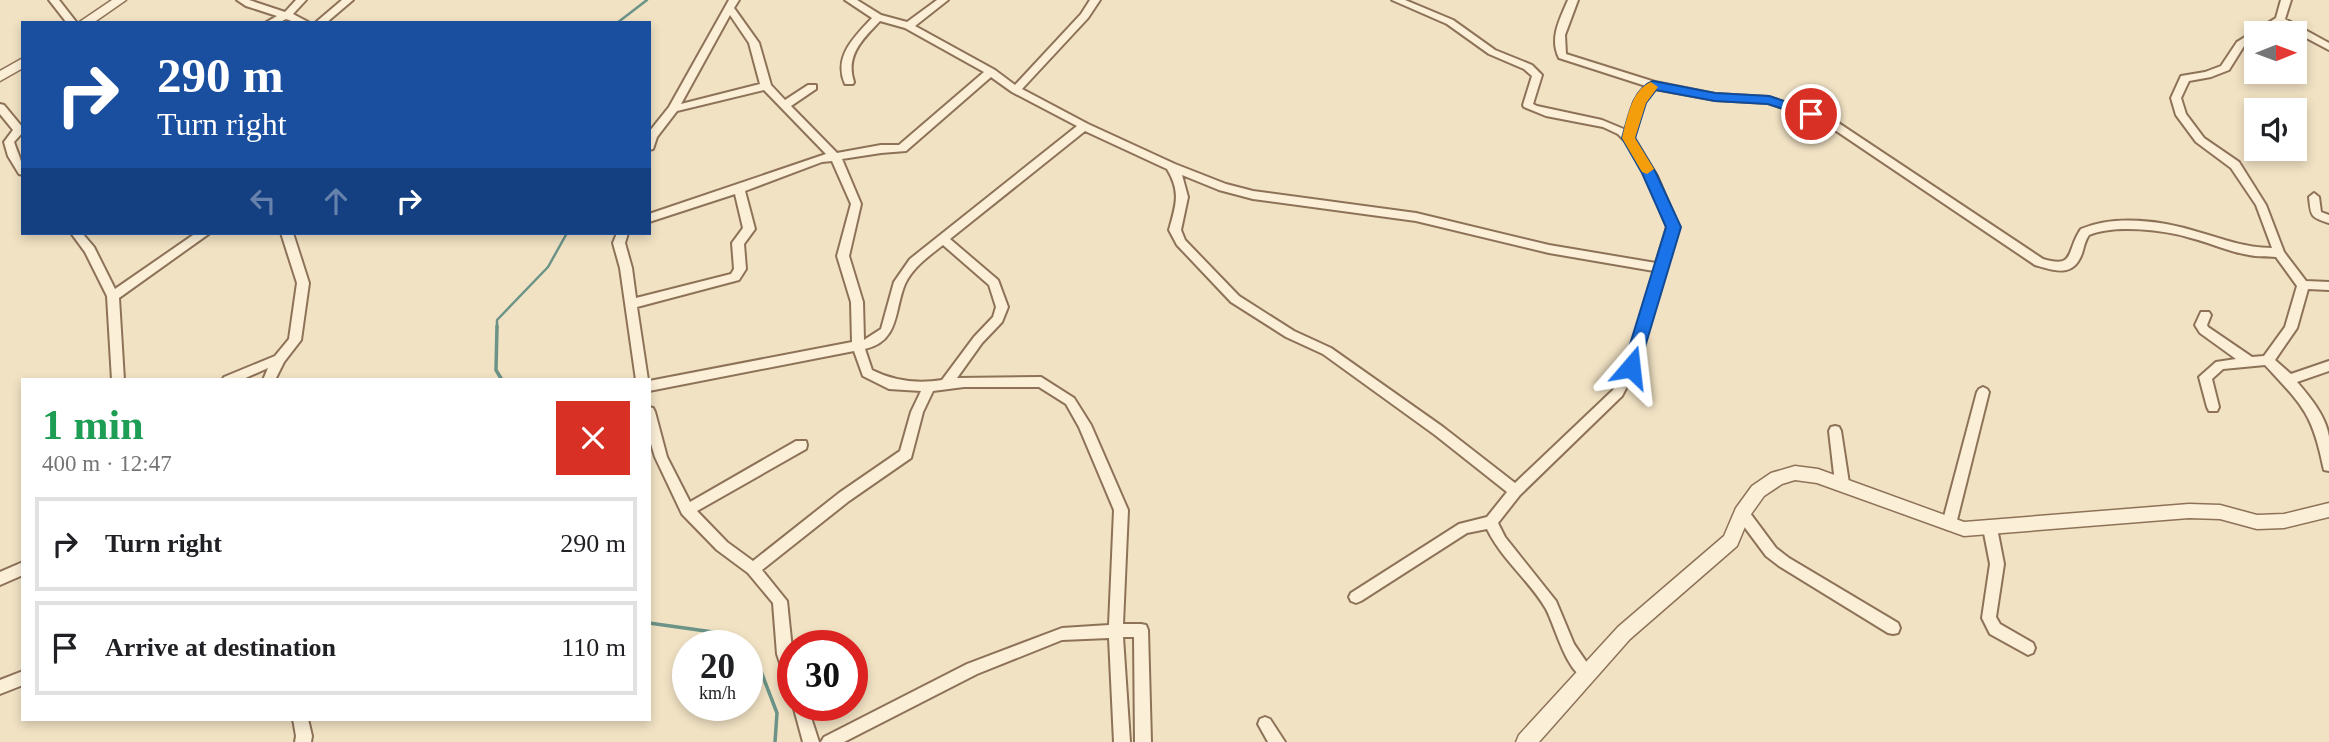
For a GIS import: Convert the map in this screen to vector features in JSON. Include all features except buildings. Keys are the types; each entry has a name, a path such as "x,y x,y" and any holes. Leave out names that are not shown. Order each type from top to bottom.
{"street":[{"path":"54,0 70,21"},
{"path":"87,21 120,0"},
{"path":"242,0 257,8 288,14 301,21"},
{"path":"274,21 288,14 301,0"},
{"path":"322,21 348,0"},
{"path":"850,0 878,17 908,26 991,72 1016,90 1084,126 1223,187 1253,195 1416,217 1549,248 1659,268"},
{"path":"908,26 943,0"},
{"path":"1016,90 1085,16 1095,0"},
{"path":"1356,597 1464,528 1491,522 1515,491 1618,393 1631,367 1673,227 1649,173 1629,138 1601,123 1538,111 1528,106 1537,75 1528,67 1492,52 1450,22 1396,0"},
{"path":"1573,0 1558,38 1557,46 1562,56 1653,85 1715,97 1769,100 1827,121 2039,262 2057,270 2068,267 2076,257 2080,237 2091,228 2150,227 2180,231 2249,251 2279,253"},
{"path":"2286,0 2280,20 2329,47"},
{"path":"732,4 754,43 766,86 836,158 856,204 843,256 858,302 858,345 867,373 889,384 929,387 964,382 1041,382 1070,401 1094,444 1121,510 1116,631 1122,742"},
{"path":"651,140 673,109 732,4"},
{"path":"849,82 846,75 847,54 878,17"},
{"path":"2244,42 2225,68 2207,75 2185,78 2176,99 2181,115 2200,140 2235,165 2261,205 2279,253 2303,285"},
{"path":"0,77 21,63"},
{"path":"651,217 820,159 881,149 902,149 991,72"},
{"path":"1629,138 1639,102 1653,85"},
{"path":"673,109 766,86"},
{"path":"786,104 812,87"},
{"path":"0,107 19,130 5,144"},
{"path":"651,386 870,343 886,331 900,282 914,262 1084,126"},
{"path":"5,144 21,137"},
{"path":"5,144 21,167"},
{"path":"1175,168 1183,197 1175,230 1181,242 1235,299 1290,334 1326,351 1439,431 1515,491"},
{"path":"631,304 735,277 740,269 738,243 749,229 739,189"},
{"path":"2314,197 2316,214 2329,219"},
{"path":"78,235 90,250 113,296 118,378"},
{"path":"113,296 201,235"},
{"path":"270,378 279,359 295,340 303,283 288,235"},
{"path":"622,235 620,243 642,378"},
{"path":"944,240 994,283 1002,307 998,319 978,340 946,384"},
{"path":"2303,285 2329,286"},
{"path":"2213,407 2205,377 2220,365 2268,360 2291,328 2303,285"},
{"path":"2205,316 2201,325 2204,330 2250,362"},
{"path":"233,378 279,359"},
{"path":"2268,360 2289,380 2315,412 2329,466"},
{"path":"2289,380 2329,366"},
{"path":"752,569 906,454 917,412 929,387"},
{"path":"1950,524 1983,392"},
{"path":"651,420 661,457 687,510 722,547 752,569 780,601 782,630"},
{"path":"1835,431 1842,483"},
{"path":"687,510 801,445"},
{"path":"1526,742 1624,633 1731,541 1742,513 1758,491 1795,473 1842,483 1964,529 2189,511 2220,512 2256,522 2284,521 2329,510"},
{"path":"1742,513 1771,552 1784,562 1893,628"},
{"path":"1491,522 1500,541 1551,605 1569,648 1587,673"},
{"path":"1990,528 1997,564 1989,618 1995,629 2028,648"},
{"path":"1,573 21,568"},
{"path":"829,742 972,669 1062,634 1141,630 1143,742"},
{"path":"0,687 21,679"},
{"path":"300,721 303,742"},
{"path":"805,721 811,742"},
{"path":"1265,724 1277,742"}],"waterway":[{"path":"620,21 647,0"},
{"path":"497,326 497,320 548,267 566,235"},
{"path":"497,326 496,370 501,378"},
{"path":"651,623 699,630"},
{"path":"763,677 777,713 775,742"}],"slow traffic":[{"path":"1647,169 1629,138 1639,102 1651,87"}],"route":[{"path":"1631,367 1673,227 1649,173 1629,138 1639,102 1653,85 1715,97 1769,100 1811,114"}]}
